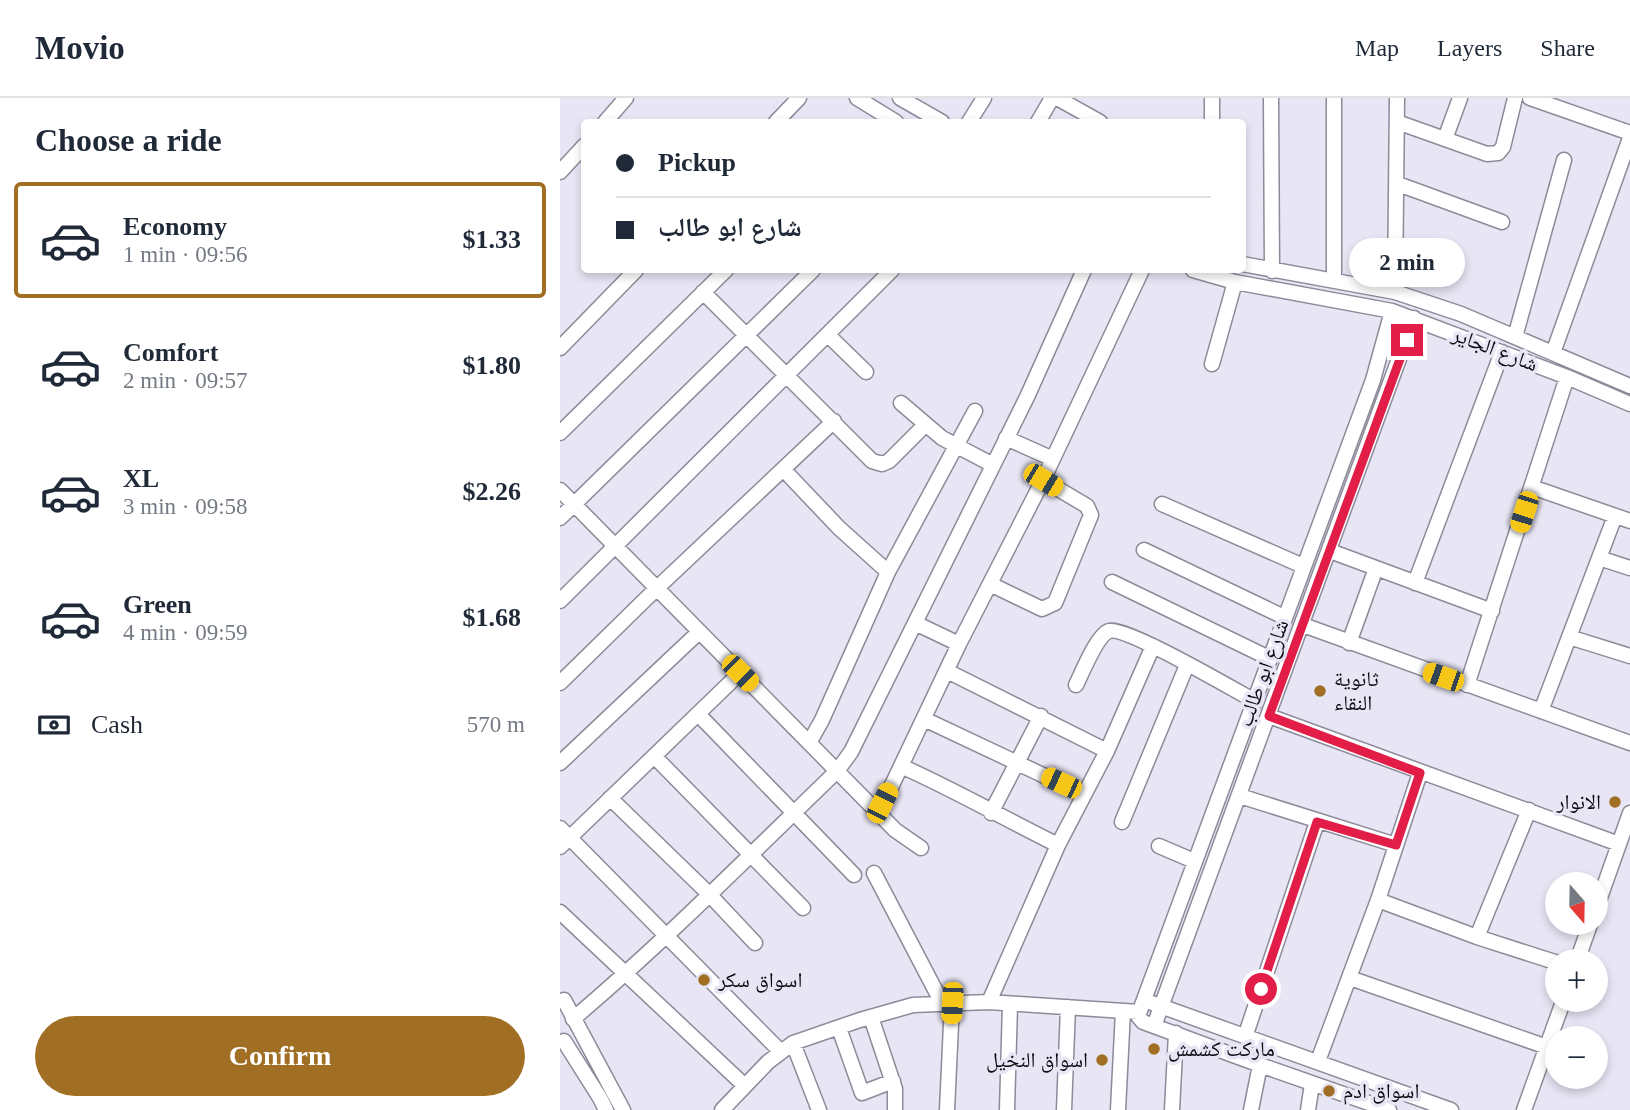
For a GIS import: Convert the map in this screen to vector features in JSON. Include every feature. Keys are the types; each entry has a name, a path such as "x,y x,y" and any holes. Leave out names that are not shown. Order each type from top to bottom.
{"street":[{"path":"608,119 626,98"},
{"path":"779,119 799,98"},
{"path":"857,98 884,119"},
{"path":"900,98 919,103 938,119"},
{"path":"971,119 984,98"},
{"path":"1040,119 1055,98 1094,119"},
{"path":"1212,98 1212,119"},
{"path":"1271,98 1272,271"},
{"path":"1334,281 1335,98"},
{"path":"1395,292 1397,98"},
{"path":"1445,139 1460,98"},
{"path":"1397,122 1487,154 1498,153 1503,147 1515,98"},
{"path":"1530,98 1574,105 1630,135 1553,353"},
{"path":"560,172 581,149"},
{"path":"1515,337 1564,160"},
{"path":"1398,184 1502,222"},
{"name":"شارع الجاير","path":"1246,265 1395,292 1461,314 1630,386"},
{"path":"560,348 632,273"},
{"path":"560,433 723,273"},
{"path":"560,517 810,273"},
{"path":"560,601 889,273"},
{"path":"573,1019 625,975 837,771 851,752 993,465 1083,273"},
{"path":"876,811 1054,459 1141,273"},
{"name":"شارع الجاير","path":"1204,273 1235,282 1392,311 1415,318 1630,404"},
{"path":"1212,364 1235,282"},
{"path":"703,292 872,461 882,464 890,461 925,425"},
{"name":"شارع ابو طالب","path":"1141,1006 1373,380 1392,311"},
{"name":"شارع ابو طالب","path":"1154,1026 1415,318"},
{"path":"828,335 866,372"},
{"path":"1415,583 1502,352"},
{"path":"1467,685 1567,377"},
{"path":"1373,380 1392,384"},
{"path":"901,403 925,425 993,465"},
{"path":"808,743 822,720 888,572 975,411"},
{"path":"560,683 834,421"},
{"path":"1006,438 1054,459"},
{"path":"783,468 839,528 888,572"},
{"path":"990,584 1042,608 1055,603 1091,515 1087,506 1043,480"},
{"path":"1532,487 1630,521"},
{"path":"560,490 895,830 920,848"},
{"path":"1162,504 1303,566"},
{"path":"1541,711 1615,516"},
{"path":"1144,550 1284,617"},
{"path":"1330,551 1492,611"},
{"path":"1599,558 1630,568"},
{"path":"1349,643 1376,568"},
{"path":"1112,582 1269,658"},
{"path":"915,623 959,644"},
{"path":"1303,625 1630,743"},
{"path":"1076,685 1101,636 1111,630 1153,646 1253,700"},
{"path":"560,763 699,632"},
{"path":"1569,637 1630,656"},
{"path":"989,1002 1058,845 1107,751 1153,646"},
{"path":"1122,821 1187,665"},
{"path":"947,671 1107,751"},
{"path":"740,673 610,798 563,837 665,936 787,1047 819,1110"},
{"path":"698,713 854,875"},
{"path":"991,813 1041,716"},
{"path":"1269,716 1619,844"},
{"path":"924,719 1083,794"},
{"path":"653,756 803,908"},
{"path":"901,766 942,784 991,813 1058,845"},
{"path":"1318,1061 1378,900 1420,773"},
{"path":"1243,797 1396,845"},
{"path":"610,798 709,894 755,943"},
{"path":"1477,937 1529,810"},
{"path":"1608,875 1630,813"},
{"path":"1245,1037 1317,822"},
{"path":"1159,846 1194,861"},
{"path":"874,873 947,1003 947,1110"},
{"path":"1378,900 1545,959"},
{"path":"1179,902 1198,908"},
{"path":"560,912 745,1086"},
{"path":"1350,978 1545,1047"},
{"path":"564,1000 623,1110"},
{"path":"722,1110 787,1047 913,1005 989,1002 1123,1011 1141,1006 1161,1007 1451,1110"},
{"path":"1007,1110 1010,1004"},
{"path":"1141,1006 1140,1020 1154,1026 1312,1084 1359,1105 1389,1110"},
{"path":"1064,1110 1068,1007"},
{"path":"1118,1110 1123,1011"},
{"path":"871,1017 893,1081 895,1110"},
{"path":"839,1028 862,1093 893,1081"},
{"path":"1172,1110 1176,1033"},
{"path":"564,1041 606,1110"},
{"path":"1524,1110 1545,1050"},
{"path":"1251,1110 1260,1065"},
{"path":"1308,1110 1312,1084"}],"place":[{"name":"ثانوية النقاء","path":"1320,691"},
{"name":"الانوار","path":"1615,802"},
{"name":"اسواق سكر","path":"704,980"},
{"name":"ماركت كشمش","path":"1154,1049"},
{"name":"اسواق النخيل","path":"1102,1060"},
{"name":"اسواق ادم","path":"1329,1091"}],"route":[{"path":"1261,989 1317,822 1396,845 1420,773 1269,716 1407,340"}]}
